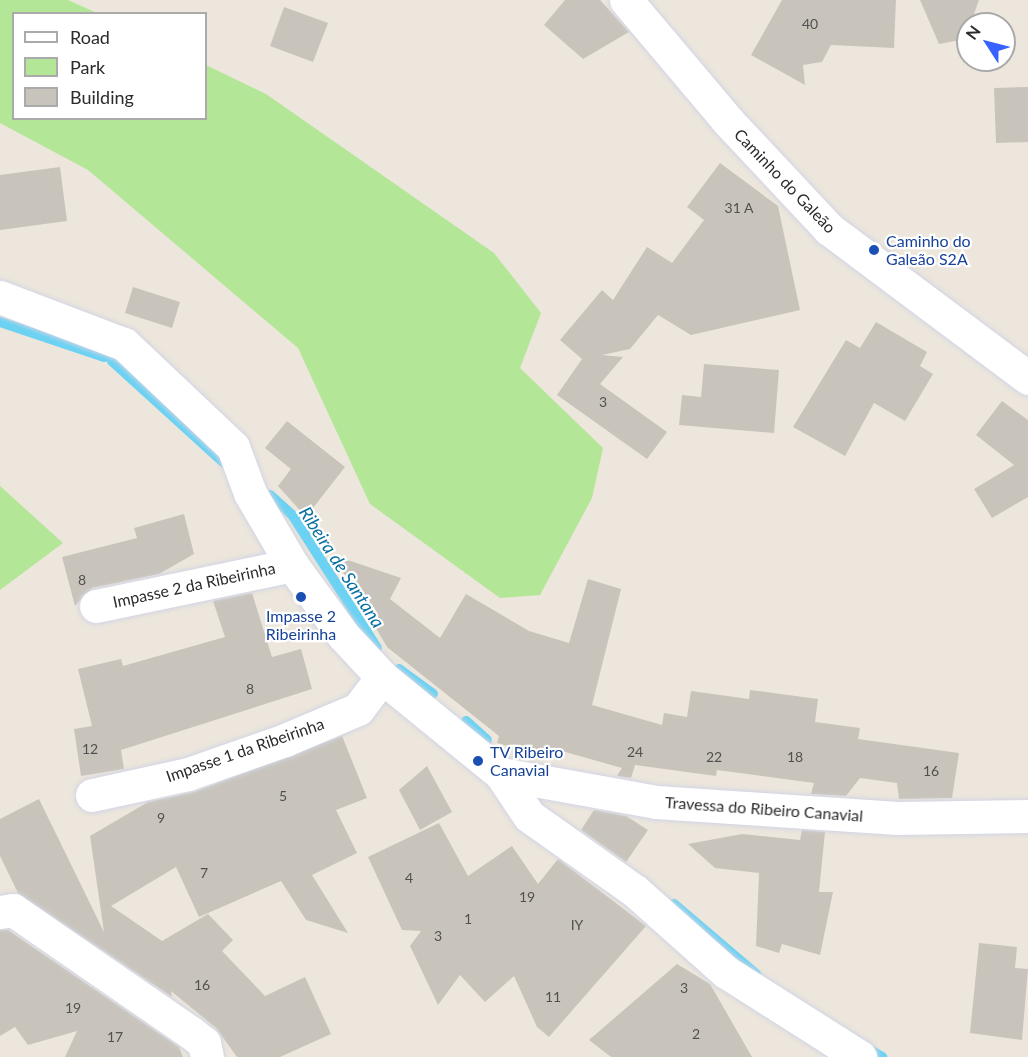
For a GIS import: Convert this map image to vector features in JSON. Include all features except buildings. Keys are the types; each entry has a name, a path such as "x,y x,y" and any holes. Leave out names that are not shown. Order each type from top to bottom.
{"street":[{"name":"Caminho do Galeão","path":"626,0 727,120 829,229 1028,378"},
{"path":"0,297 124,344 168,383 233,447 250,493 292,565 342,635 382,677 501,774 529,816 635,891 726,972 860,1057"},
{"name":"Impasse 2 da Ribeirinha","path":"96,606 292,565"},
{"name":"Impasse 1 da Ribeirinha","path":"92,795 188,774 285,740 358,709 382,677"},
{"name":"Travessa do Ribeiro Canavial","path":"501,774 656,802 897,818 1028,816"},
{"path":"0,912 13,910 190,1032 204,1043 207,1057"}],"green space":[{"path":"0,0 68,0 95,12 12,12 12,120 207,120 207,65 266,94 494,253 541,313 520,368 603,448 592,498 540,595 500,598 370,504 298,348 88,170 0,123"},
{"path":"0,486 63,543 0,590"}],"waterway":[{"name":"Ribeira de Santana","path":"0,322 104,357"},
{"name":"Ribeira de Santana","path":"112,361 224,463"},
{"name":"Ribeira de Santana","path":"270,495 293,516 377,648"},
{"name":"Ribeira de Santana","path":"399,669 433,694"},
{"name":"Ribeira de Santana","path":"466,721 487,740"},
{"name":"Ribeira de Santana","path":"674,904 756,974"},
{"name":"Ribeira de Santana","path":"865,1047 882,1057"}],"place":[{"name":"Caminho do Galeão S2A","path":"874,250"},
{"name":"Impasse 2 Ribeirinha","path":"301,597"},
{"name":"TV Ribeiro Canavial","path":"478,761"}]}
